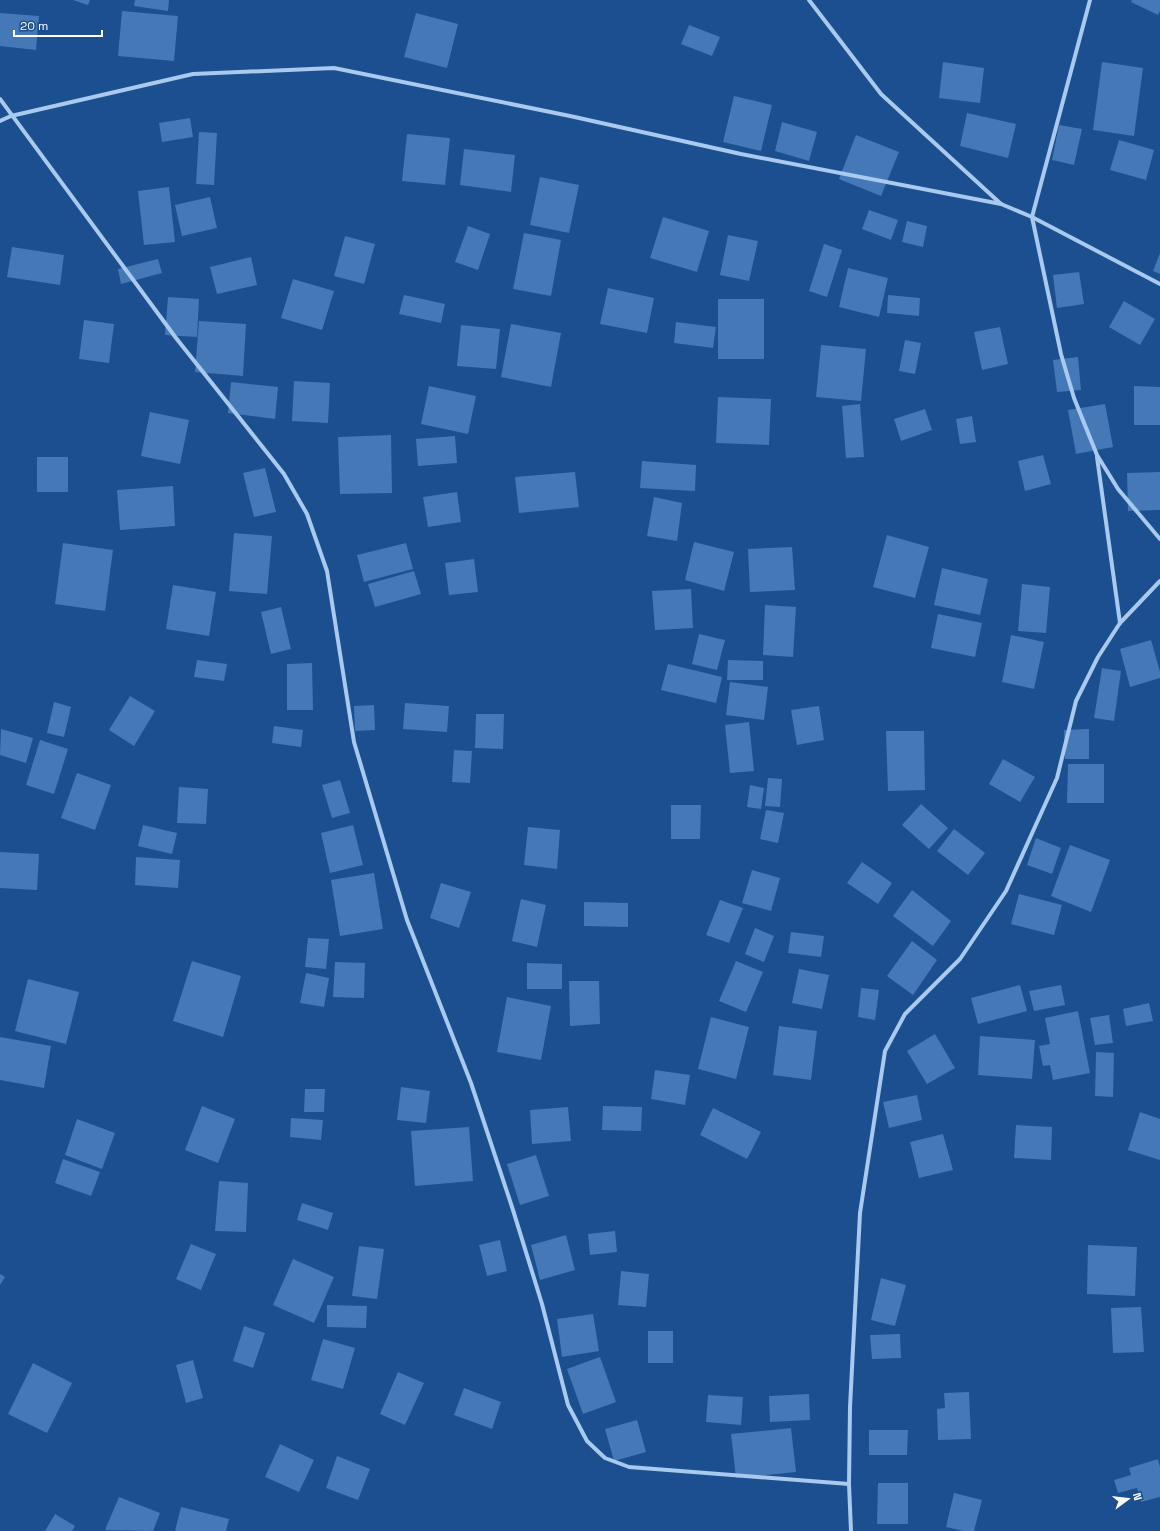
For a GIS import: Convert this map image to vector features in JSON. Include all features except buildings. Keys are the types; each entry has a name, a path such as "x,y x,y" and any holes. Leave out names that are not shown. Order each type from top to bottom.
{"street":[{"path":"809,0 882,94 1001,204"},
{"path":"1090,0 1032,217 1053,310 1061,354 1074,398 1097,455 1118,489 1160,539"},
{"path":"0,121 11,116 193,74 334,68 570,116 741,154 1001,204 1032,217 1160,284"},
{"path":"0,99 11,116 176,338 284,474 307,514 326,571 354,742 407,920 471,1083 542,1304 568,1405 586,1442 605,1458 629,1467 849,1484"},
{"path":"1097,455 1120,623"},
{"path":"851,1531 849,1484 850,1407 860,1212 885,1051 904,1014 960,959 1006,891 1057,778 1076,702 1098,657 1120,623 1160,581"}]}
